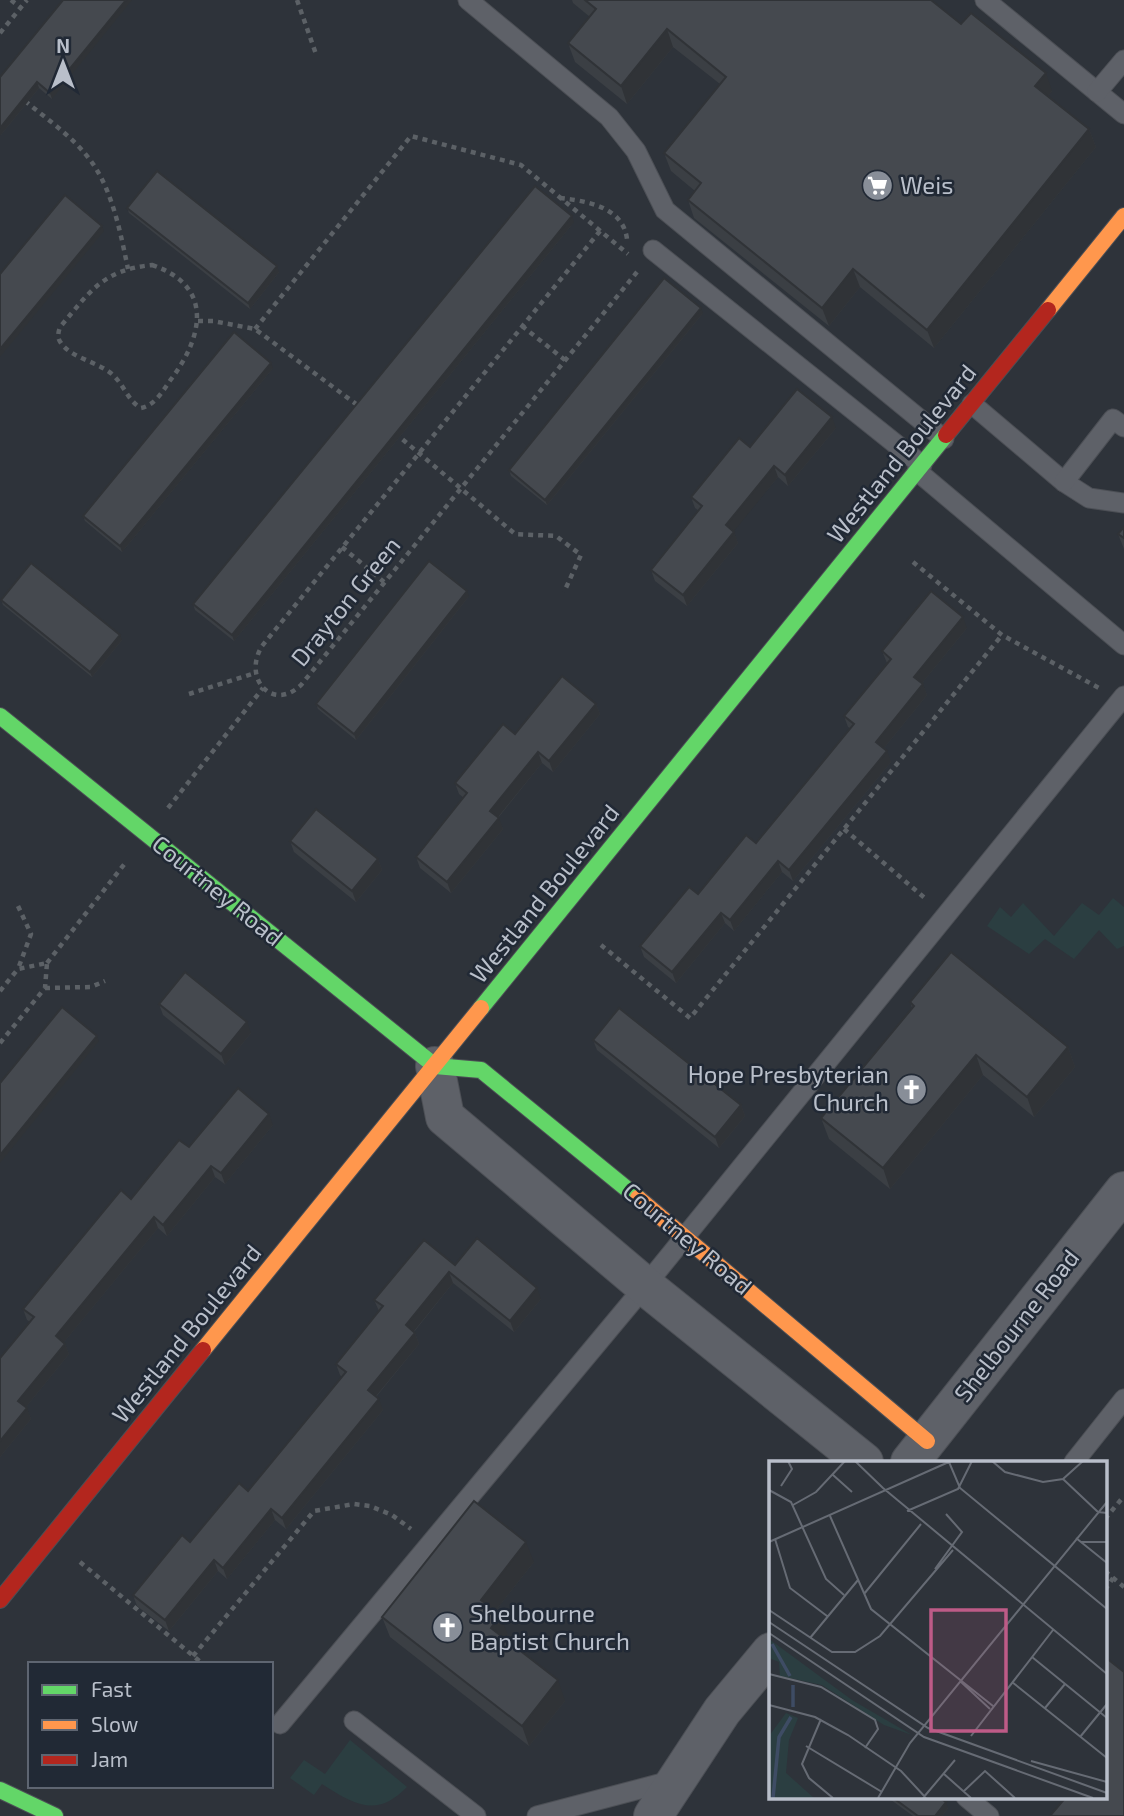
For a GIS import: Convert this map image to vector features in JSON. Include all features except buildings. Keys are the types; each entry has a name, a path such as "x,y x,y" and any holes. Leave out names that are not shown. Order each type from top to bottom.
{"main road":[{"name":"Westland Boulevard","path":"0,1600 1124,216"},
{"name":"Courtney Road","path":"0,716 435,1066 481,1070 685,1236 918,1452"},
{"path":"0,1790 55,1816"}],"street":[{"path":"435,1066 445,1117 645,1286 863,1461"},
{"name":"Shelbourne Road","path":"918,1452 1124,1191"},
{"path":"653,1816 722,1711 769,1654"}],"lane":[{"path":"468,0 609,117 636,151 665,210 944,439"},
{"path":"985,0 1124,114"},
{"path":"1097,92 1124,60"},
{"path":"648,258 919,468 1124,645"},
{"path":"971,404 1064,482 1088,498 1124,503"},
{"path":"1064,482 1119,423"},
{"path":"280,1724 645,1286 1123,697"},
{"path":"1075,1461 1124,1399"},
{"path":"354,1721 476,1816"},
{"path":"537,1816 675,1780"},
{"path":"967,1798 989,1816"}],"path":[{"path":"11,0 21,8"},
{"path":"0,33 27,0"},
{"path":"297,0 316,54"},
{"path":"19,96 76,145 94,166 121,235 128,269"},
{"path":"255,329 411,136 521,166 628,254 648,258"},
{"path":"560,198 597,204 610,211 626,232 628,254"},
{"name":"Drayton Green","path":"600,231 262,646 255,658 255,673 260,685 268,691 282,695 293,692 648,258"},
{"path":"152,265 164,270 189,290 196,302 198,321 189,355 155,401 141,408 134,404 113,375 58,341 60,327 97,282 128,269 152,265"},
{"path":"198,321 255,329 365,411"},
{"path":"522,326 565,360"},
{"path":"387,427 420,452 514,534 556,536 581,555 564,592"},
{"path":"342,547 384,582"},
{"path":"912,562 1002,635 1080,680 1123,697"},
{"path":"601,945 690,1018 1002,635"},
{"path":"189,694 255,673"},
{"path":"844,828 947,916"},
{"path":"0,991 18,969 31,934 18,906"},
{"path":"0,1043 45,988 47,963 18,969"},
{"path":"45,988 91,987 105,981"},
{"path":"1106,1518 1124,1496"},
{"path":"193,1656 314,1511 354,1504 370,1506 392,1515 429,1544"},
{"path":"80,1562 200,1662"},
{"path":"1106,1572 1124,1587"},
{"path":"1106,1589 1114,1578"}],"shaded area":[{"path":"1113,898 1124,907 1124,946 1117,949 1099,930 1074,959 1045,939 1029,954 987,926 1000,907 1011,917 1023,903 1054,936 1082,903 1099,915"},
{"path":"350,1740 407,1787 387,1802 368,1805 347,1799 322,1784 314,1795 290,1778 304,1760 325,1774"}],"traffic: fast":[{"path":"481,1008 946,435"},
{"path":"0,716 435,1066 481,1070 638,1198"},
{"path":"0,1790 55,1816"}],"traffic: slow":[{"path":"1048,310 1124,216"},
{"path":"203,1350 481,1008"},
{"path":"638,1198 927,1441"}],"traffic: jam":[{"path":"946,435 1048,310"},
{"path":"0,1600 203,1350"}],"place":[{"name":"Weis","path":"877,186"},
{"name":"Hope Presbyterian Church","path":"912,1089"},
{"name":"Shelbourne Baptist Church","path":"447,1628"}]}
